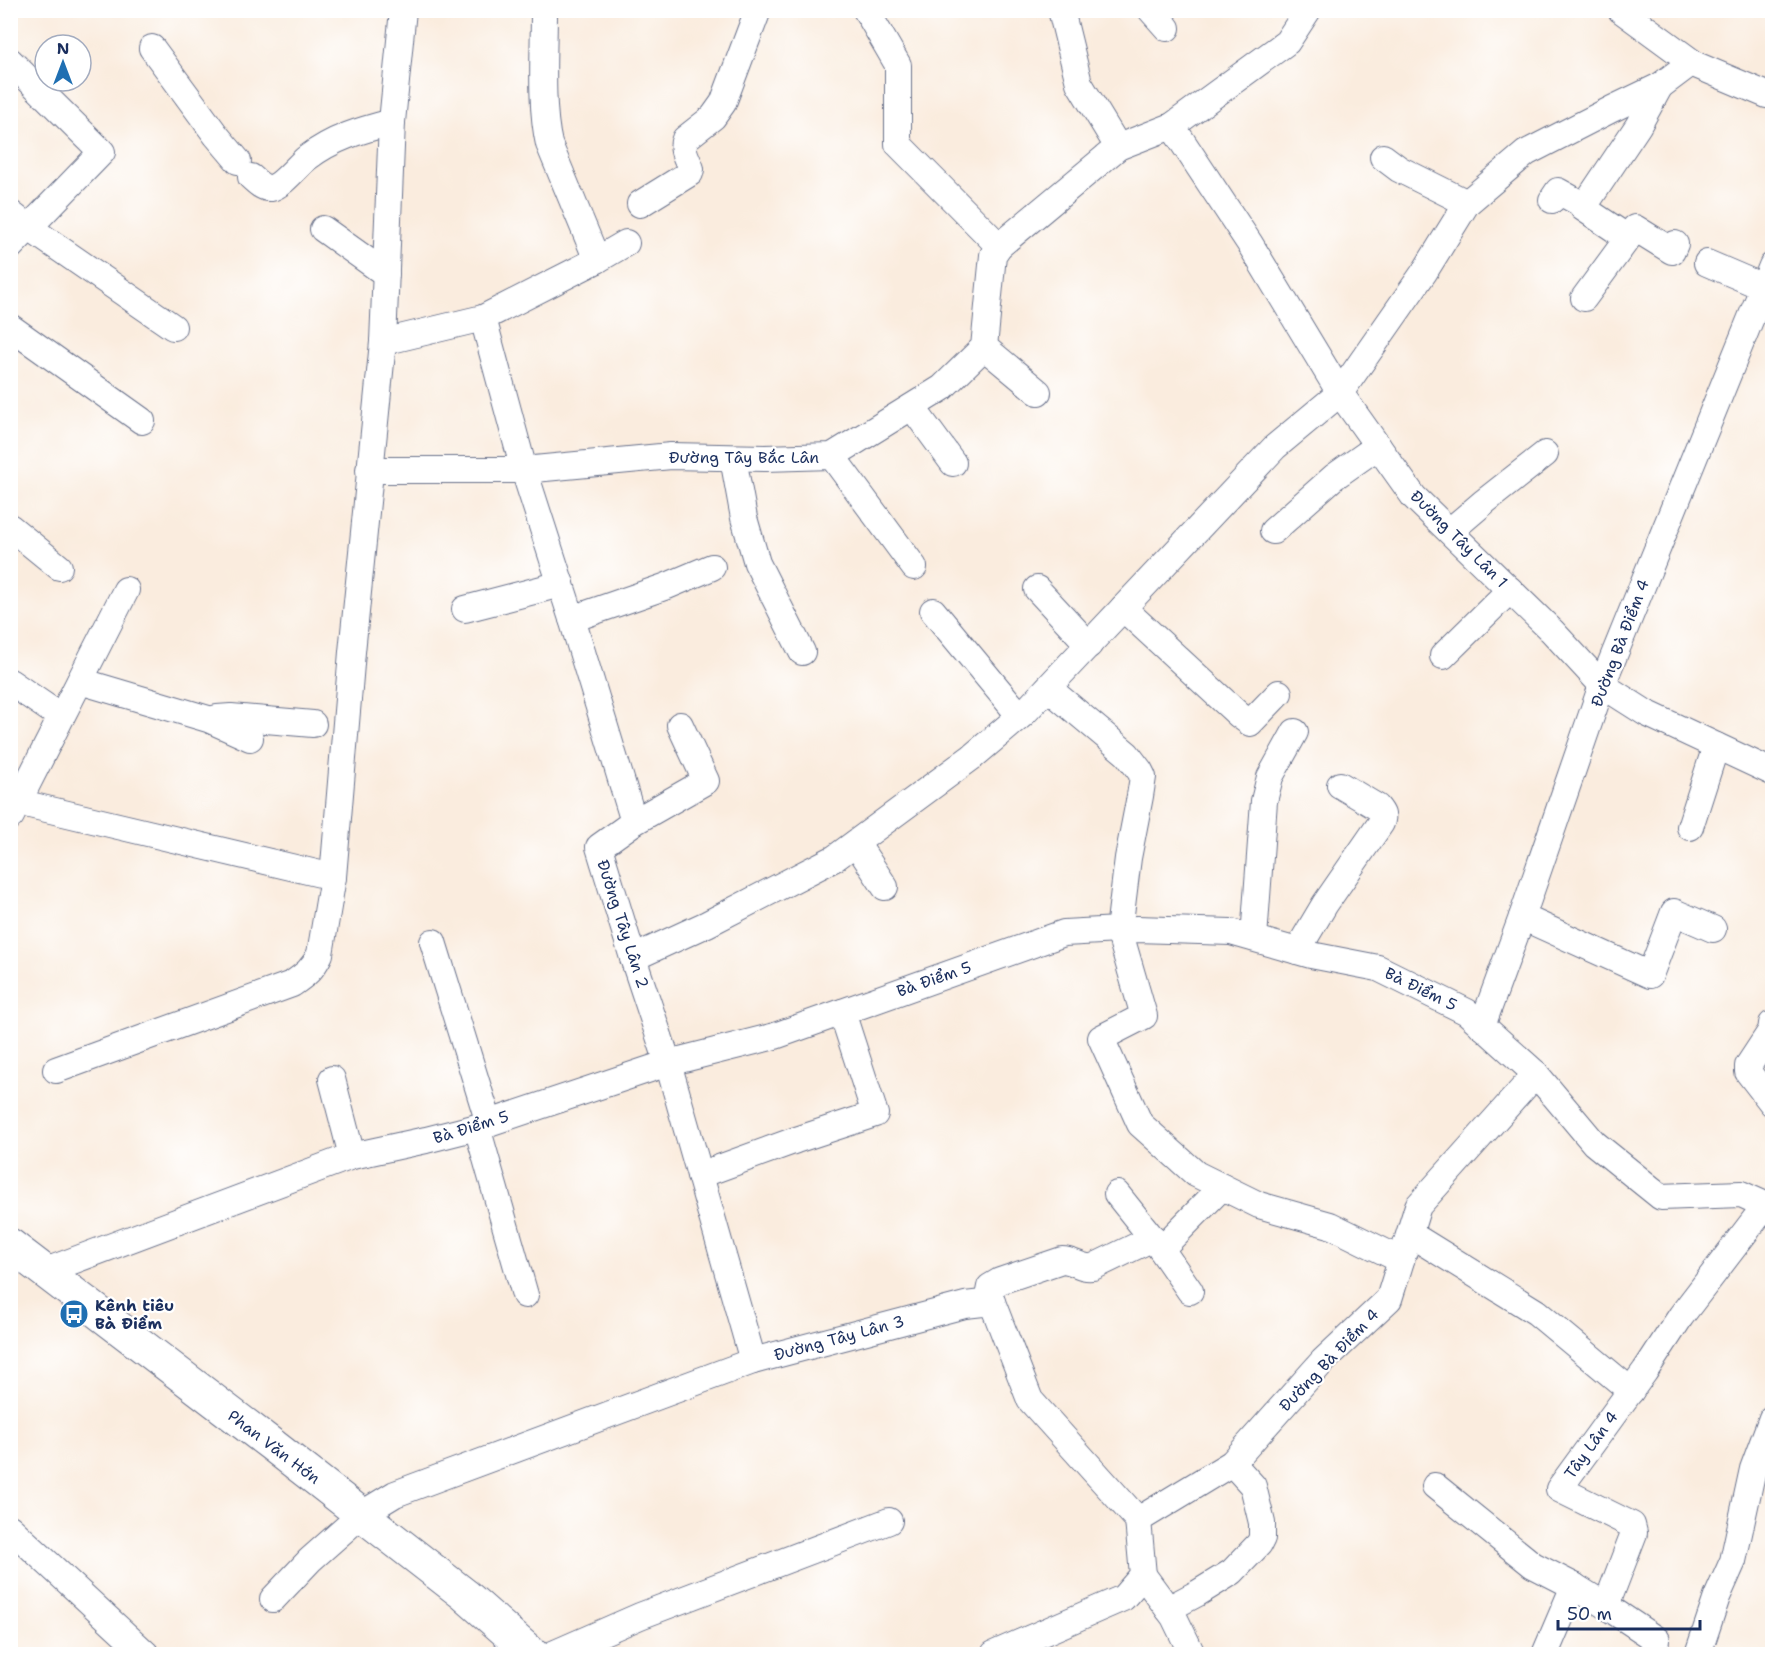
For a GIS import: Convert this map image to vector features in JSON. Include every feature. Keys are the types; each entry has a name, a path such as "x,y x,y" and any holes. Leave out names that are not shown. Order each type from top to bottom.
{"main road":[{"name":"Phan Văn Hớn","path":"10,1245 362,1514 465,1595 532,1654"}],"street":[{"path":"56,1070 273,992 308,973 320,954 333,877 369,470 383,342 392,122 403,10"},
{"path":"544,10 547,132 552,152 597,260"},
{"path":"640,204 690,173 691,169 683,144 713,117 723,103 758,10"},
{"path":"866,10 898,65 898,144 999,246"},
{"path":"1061,10 1079,83 1118,147"},
{"path":"1038,392 984,346 993,255 999,246 1118,147 1172,126 1287,42 1308,10"},
{"path":"1621,10 1692,62 1773,96"},
{"path":"152,48 216,135 245,169 266,188 277,186 325,145 345,135 392,122"},
{"path":"10,61 102,152 19,220 10,247"},
{"path":"633,958 707,924 835,858 972,757 1020,716 1048,688 1275,447 1340,393 1425,271 1467,202 1526,153 1660,86 1692,62"},
{"path":"1629,238 1583,208 1638,126 1660,86"},
{"name":"Đường Tây Lân 1","path":"1172,126 1250,244 1340,393 1414,497 1552,631 1602,685 1646,713 1773,772"},
{"path":"1383,157 1399,169 1467,202"},
{"path":"1552,200 1558,191 1585,206"},
{"path":"19,220 173,327"},
{"path":"1584,298 1635,228 1672,251 1675,244"},
{"path":"323,229 386,274"},
{"path":"383,342 483,318 626,243"},
{"path":"1707,263 1767,287"},
{"name":"Đường Bà Điểm 4","path":"1482,1026 1602,685 1767,287"},
{"path":"483,318 524,470 634,822 706,781 680,725"},
{"path":"10,327 142,421"},
{"name":"Đường Tây Bắc Lân","path":"369,470 524,470 670,456 734,458 832,456 942,388 984,346"},
{"path":"912,407 953,464"},
{"path":"1273,531 1334,477 1378,446"},
{"path":"1450,531 1545,454"},
{"path":"832,456 914,567"},
{"path":"734,458 744,518 757,563 802,652"},
{"path":"10,527 59,567"},
{"path":"572,619 667,586 712,567"},
{"path":"465,609 561,584"},
{"path":"1037,589 1089,645"},
{"path":"126,590 14,809 333,877"},
{"path":"1443,656 1510,590"},
{"path":"1123,608 1239,716 1250,723 1279,693"},
{"path":"933,612 1020,716"},
{"path":"10,681 61,717"},
{"path":"80,681 208,719 250,738"},
{"path":"1048,688 1127,754 1143,777 1128,858 1119,930 1144,1016 1101,1038 1140,1124 1196,1174 1259,1205 1330,1225 1401,1260"},
{"path":"208,719 231,717 313,724"},
{"path":"1254,938 1264,801 1270,777 1295,732"},
{"path":"1690,827 1716,746"},
{"path":"1298,951 1325,904 1383,818 1382,812 1377,807 1340,785"},
{"name":"Đường Tây Lân 2","path":"634,822 599,847 668,1063 753,1361"},
{"path":"856,843 885,886"},
{"path":"1522,917 1650,975 1674,912 1713,929"},
{"name":"Bà Điểm 5","path":"43,1272 352,1156 483,1125 668,1063 775,1036 1065,933 1119,930 1231,932 1298,951 1378,968 1467,1012 1536,1074 1594,1143 1661,1197 1741,1194 1771,1206"},
{"path":"433,942 483,1125 525,1295"},
{"path":"700,1175 875,1114 842,1012"},
{"path":"1773,1024 1771,1031 1748,1066 1748,1072 1773,1103"},
{"name":"Đường Bà Điểm 4","path":"1138,1520 1232,1463 1323,1361 1389,1299 1418,1206 1536,1074"},
{"path":"332,1079 352,1156"},
{"path":"1192,1654 1168,1609 1143,1575 1138,1520 1030,1400 989,1292 990,1287 1000,1281 1062,1260 1068,1260 1086,1268 1092,1267 1157,1243 1222,1187"},
{"path":"1117,1194 1157,1243 1190,1291"},
{"name":"Tây Lân 4","path":"1606,1606 1634,1533 1632,1524 1559,1489 1631,1391 1682,1316 1771,1206"},
{"path":"1410,1234 1536,1312 1631,1391"},
{"name":"Đường Tây Lân 3","path":"273,1599 310,1560 362,1514 395,1494 753,1361 965,1305 992,1302"},
{"path":"1698,1654 1717,1597 1733,1561 1753,1469 1773,1418"},
{"path":"1168,1609 1208,1588 1232,1572 1262,1538 1262,1523 1253,1486 1232,1463"},
{"path":"1435,1486 1533,1565 1574,1586 1657,1640"},
{"path":"553,1654 640,1616 889,1521"},
{"path":"10,1528 146,1654"},
{"path":"994,1654 1123,1598 1143,1575"},
{"path":"1545,1654 1574,1586"}],"place":[{"name":"Kênh tiêu Bà Điểm","path":"74,1314"}]}
